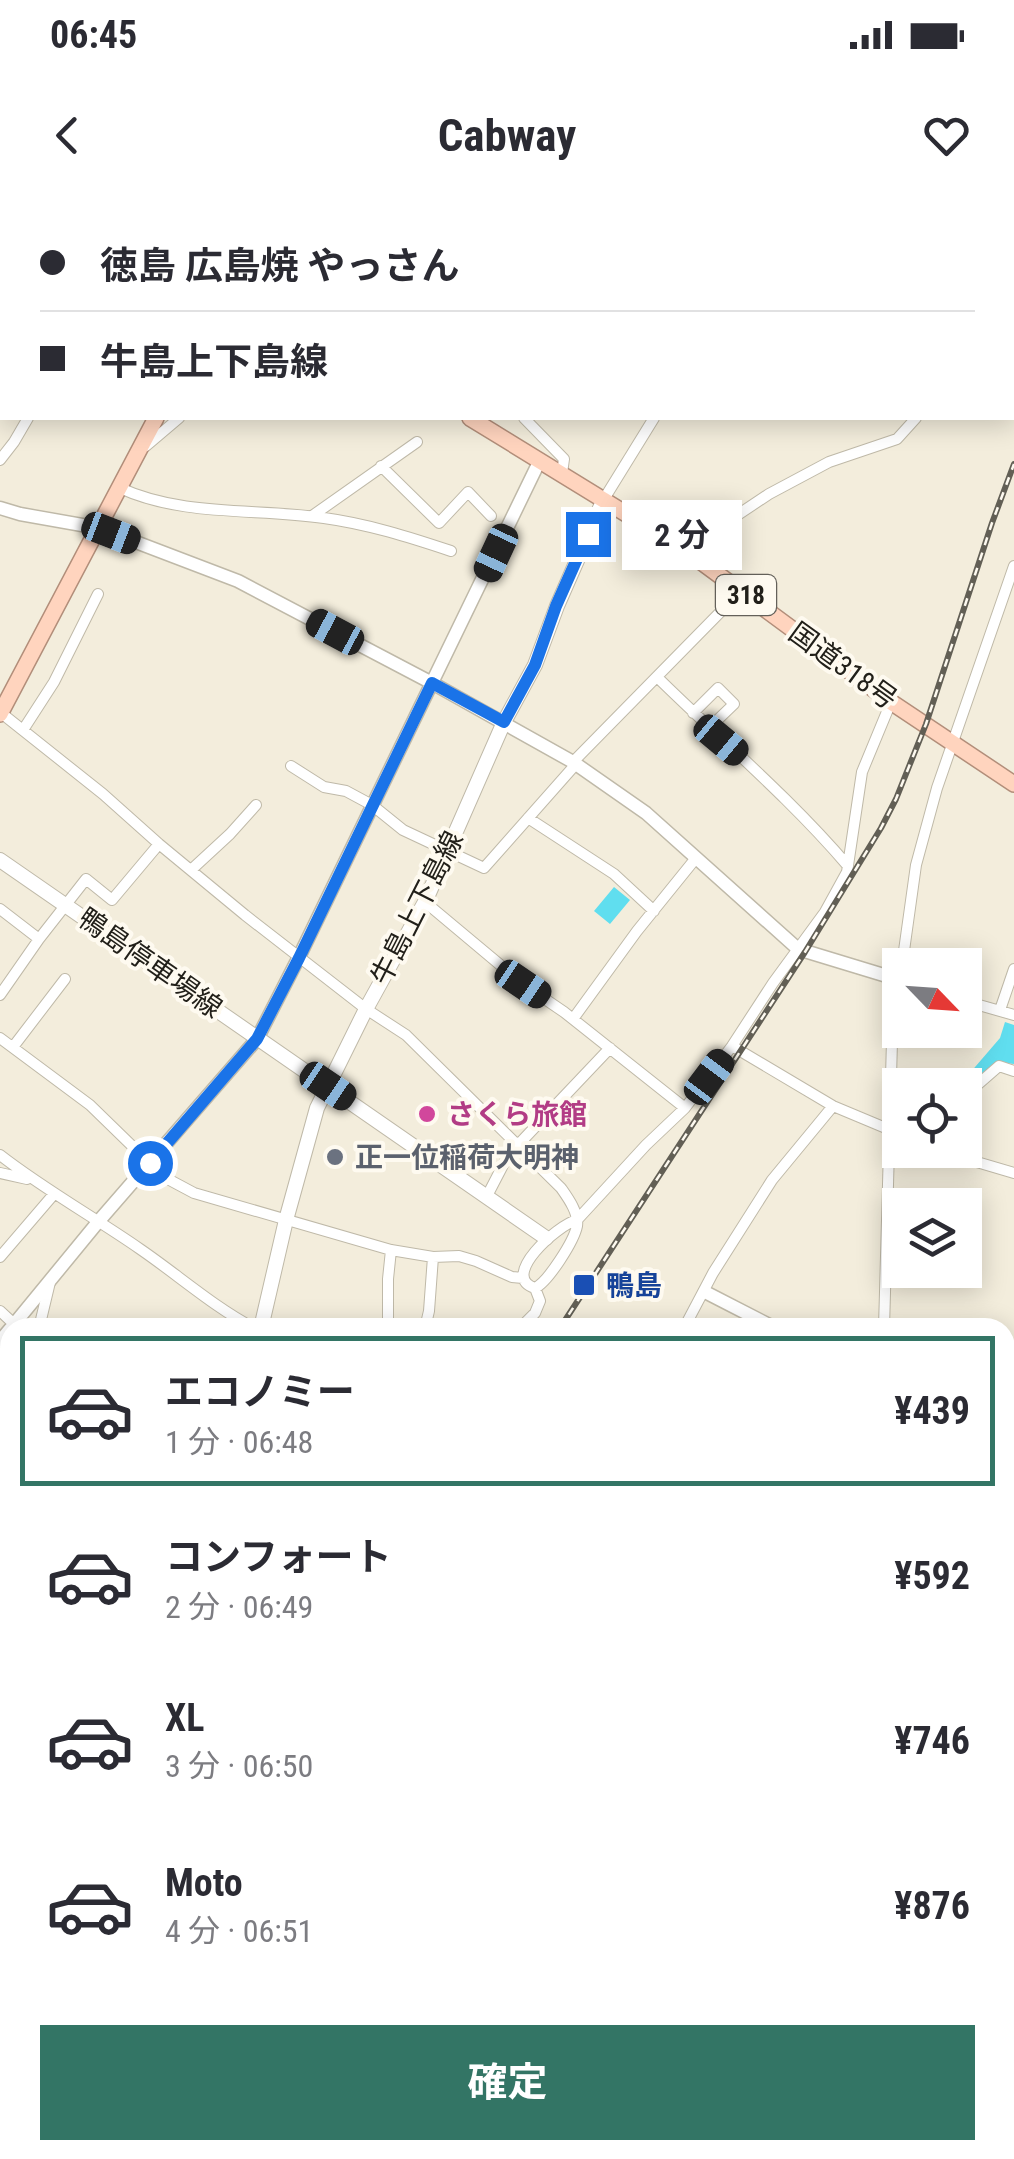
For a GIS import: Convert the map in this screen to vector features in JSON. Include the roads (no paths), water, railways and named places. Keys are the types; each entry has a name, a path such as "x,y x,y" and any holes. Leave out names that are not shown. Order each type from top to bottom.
{"highway":[{"path":"0,713 155,420"},
{"name":"国道318号","path":"473,420 685,550 891,702 1014,784"}],"main road":[{"name":"牛島上下島線","path":"261,1318 318,1108 366,1008 425,902 504,722 535,665 556,606 604,498"},
{"name":"鴨島停車場線","path":"0,860 546,1238"}],"street":[{"path":"0,460 27,420"},
{"path":"137,453 177,420"},
{"path":"526,420 564,459 562,472"},
{"path":"604,498 653,420"},
{"path":"685,550 768,494 829,462 897,439 914,420"},
{"path":"311,517 417,442"},
{"path":"19,1318 257,1039 540,460"},
{"path":"381,466 438,522 468,492 491,516"},
{"path":"120,488 138,496 202,508 376,527 451,552"},
{"path":"0,508 99,528 238,580 574,763 646,813 798,949 882,975"},
{"path":"904,948 916,865 951,743 1014,566"},
{"path":"290,766 324,787 346,791 372,805 403,830 484,868 574,763 741,592"},
{"path":"23,730 54,682 98,594"},
{"path":"656,677 768,779 848,866"},
{"path":"693,712 718,688 734,704 710,728"},
{"path":"522,1278 546,1238 577,1220 686,1108 825,912 847,872 862,772 891,702"},
{"path":"0,713 299,958 406,1034 561,1188 573,1208 577,1226 544,1283 535,1288"},
{"path":"192,870 256,805"},
{"path":"528,818 614,874 654,911"},
{"path":"0,995 38,939 86,880 112,900 159,844"},
{"path":"573,1019 696,858"},
{"path":"425,902 523,984 686,1108"},
{"path":"0,910 38,939"},
{"path":"1000,1010 1014,969"},
{"path":"13,1047 65,979"},
{"path":"982,1005 1014,1015"},
{"path":"0,1038 90,1105 164,1177 194,1193 391,1250 433,1257 460,1256 522,1278 535,1288 540,1301 529,1318"},
{"path":"732,1046 833,1106 882,1127"},
{"path":"487,1196 516,1144 610,1048"},
{"path":"982,1081 999,1066 1014,1071"},
{"path":"690,1318 772,1180 833,1106"},
{"path":"0,1154 32,1180 240,1318"},
{"path":"982,1164 1014,1173"},
{"path":"885,1318 893,1168"},
{"path":"0,1172 32,1180"},
{"path":"0,1257 54,1194"},
{"path":"546,1238 565,1251"},
{"path":"388,1318 391,1250"},
{"path":"427,1318 433,1257"},
{"path":"41,1318 50,1280"},
{"path":"704,1292 755,1318"}],"water":[{"path":"614,887 630,900 610,924 594,911"},
{"path":"1005,1022 1014,1025 1014,1064 996,1062 982,1076 982,1068 974,1068 1000,1038"}],"railway":[{"path":"567,1318 805,952 881,828 926,724 1014,464"}],"place":[{"name":"さくら旅館","path":"427,1114"},
{"name":"正一位稲荷大明神","path":"335,1157"},
{"name":"鴨島","path":"584,1285"}]}
